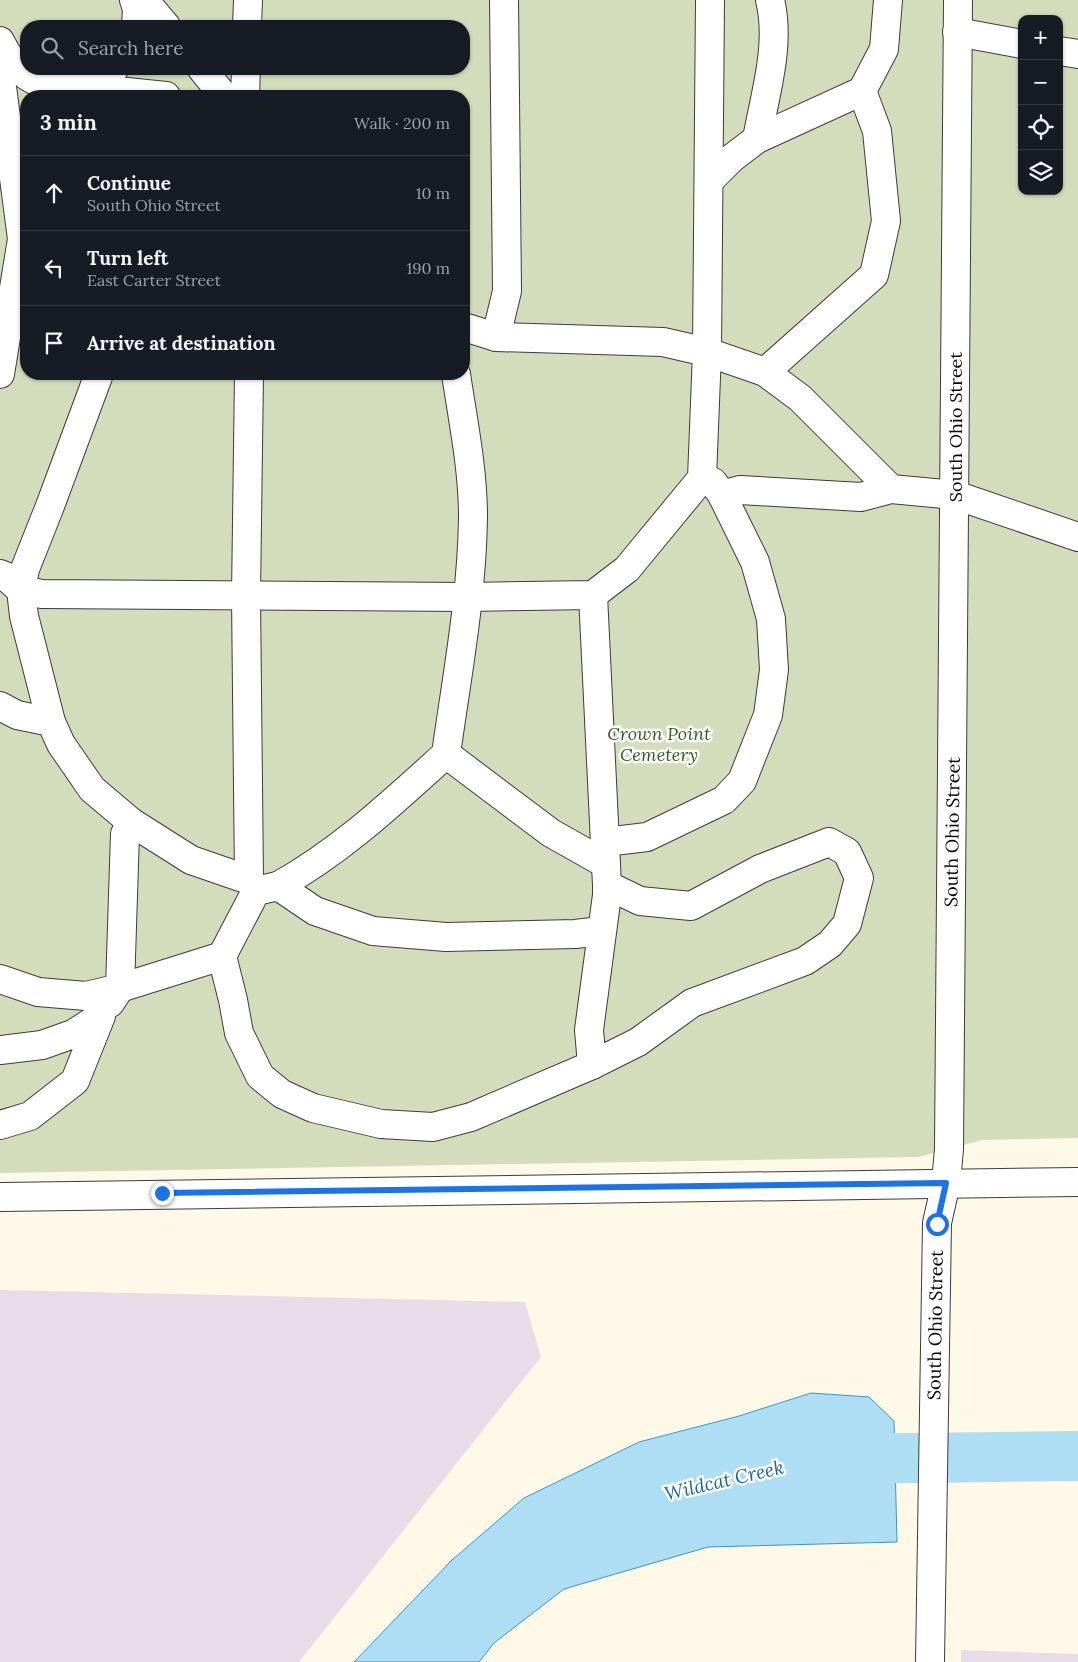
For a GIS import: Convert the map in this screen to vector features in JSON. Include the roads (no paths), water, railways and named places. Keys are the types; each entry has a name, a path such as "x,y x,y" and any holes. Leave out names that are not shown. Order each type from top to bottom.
{"street":[{"path":"134,0 137,10 136,20"},
{"path":"144,0 161,20"},
{"path":"247,20 248,0"},
{"path":"496,337 507,291 504,0"},
{"path":"0,574 21,590 42,594 468,597 593,595 627,568 702,478 707,352 710,0"},
{"path":"757,139 774,49 770,0"},
{"path":"709,180 732,158 757,139 862,91 884,49 888,0"},
{"name":"South Ohio Street","path":"930,1662 937,1224 946,1183 949,1149 958,0"},
{"path":"958,32 1018,43"},
{"path":"0,41 9,58 20,70"},
{"path":"1063,52 1078,54"},
{"path":"0,59 20,206"},
{"path":"26,75 44,85 67,88 108,82 141,90"},
{"path":"207,75 221,90"},
{"path":"230,90 242,75"},
{"path":"765,372 874,275 886,221 878,131 862,91"},
{"path":"0,374 20,259"},
{"path":"470,329 496,337 663,342 707,352 765,372 800,398 891,489"},
{"path":"98,380 25,569 21,590 24,616 51,722 61,744 92,789 131,822 190,860 261,885 315,911 373,932 446,937 601,932"},
{"path":"249,380 246,596 261,885 222,956 239,1034 260,1076 282,1094 313,1108 381,1124 433,1127 471,1117 638,1042 692,1003 805,961 830,944 847,924 859,878 847,852 829,842 760,869 691,906 640,901 606,864 551,833 446,754"},
{"path":"261,885 305,871 370,824 446,754 468,597 473,516 468,452 457,380"},
{"path":"606,864 647,837 724,800 742,781 768,714 774,670 771,619 755,562 722,495 713,482 702,478"},
{"path":"722,495 740,490 861,497 891,489 955,495 1078,537"},
{"path":"592,1064 589,1030 607,895 593,595"},
{"path":"0,706 17,716 51,722"},
{"path":"0,1124 30,1116 75,1081 101,1016 120,988 125,834 131,822"},
{"path":"0,979 38,992 86,996 120,988 222,956"},
{"path":"0,1050 42,1045 73,1034 101,1016"},
{"path":"0,1197 1078,1182"}],"water":[{"path":"811,1393 869,1397 894,1421 897,1542 708,1547 564,1589 494,1643 479,1662 354,1662 452,1560 524,1498 639,1442 739,1416"}],"waterway":[{"name":"Wildcat Creek","path":"826,1459 1078,1456"}],"park label":[{"name":"Crown Point Cemetery","path":"659,743"}]}
